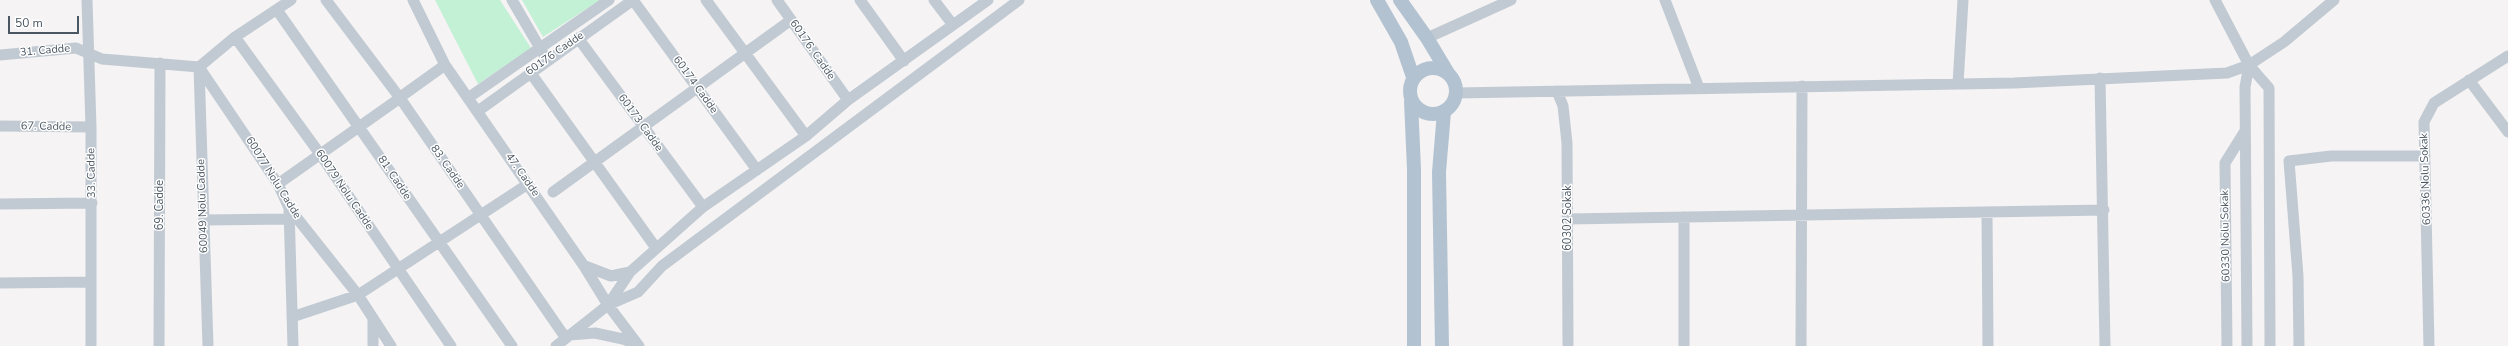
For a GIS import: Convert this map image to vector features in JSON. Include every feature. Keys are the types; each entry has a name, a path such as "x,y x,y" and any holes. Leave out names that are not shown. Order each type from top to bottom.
{"main road":[{"path":"1377,0 1401,42 1413,78 1409,93 1411,101 1414,169 1414,346"},
{"path":"1400,0 1427,38 1456,86 1454,101 1444,112 1437,114 1422,112 1411,101"},
{"path":"1413,78 1426,68 1441,69 1448,73"},
{"path":"1442,346 1439,172 1444,112"}],"street":[{"name":"33. Cadde","path":"87,0 92,203 90,282 91,346"},
{"path":"199,67 235,37 291,0"},
{"name":"83. Cadde","path":"326,0 400,98 481,216 567,336"},
{"name":"47. Cadde","path":"413,0 446,65 584,266 608,305 638,346"},
{"path":"512,0 546,60"},
{"path":"468,98 610,0"},
{"name":"60176 Cadde","path":"478,110 546,60 633,0"},
{"name":"60174 Cadde","path":"633,0 757,170"},
{"path":"706,0 746,51 806,136"},
{"name":"60176. Cadde","path":"777,0 848,100"},
{"path":"860,0 904,61"},
{"path":"934,0 953,25"},
{"path":"608,305 630,272 703,207 806,136 848,100 988,0"},
{"path":"556,346 608,305 638,292 662,266 1018,0"},
{"path":"1427,38 1511,0"},
{"path":"1665,0 1699,88"},
{"path":"1958,84 1963,0"},
{"path":"2216,0 2249,66 2269,88 2270,346"},
{"path":"1456,93 1958,84 2227,73 2249,66 2284,42 2334,0"},
{"name":"81. Cadde","path":"277,10 512,346"},
{"path":"553,192 697,89 746,51 791,20"},
{"name":"60079 Nolu Cadde","path":"235,37 320,154 450,346"},
{"name":"60173 Cadde","path":"578,38 642,127 703,207"},
{"name":"31. Cadde","path":"0,55 76,48 89,55 102,59 199,67"},
{"name":"60336 Nolu Sokak","path":"2429,346 2424,122 2434,102 2508,56"},
{"name":"69. Cadde","path":"159,346 160,63"},
{"path":"278,184 446,65"},
{"path":"2247,346 2245,87 2249,66"},
{"name":"60077 Nolu Cadde","path":"199,67 278,184 289,208 358,295 373,320 392,346"},
{"name":"60049 Nolu Cadde","path":"199,67 208,346"},
{"path":"530,72 656,248"},
{"path":"2100,78 2104,210 2105,346"},
{"path":"2469,80 2508,132"},
{"path":"1801,346 1803,216 1802,86"},
{"name":"60302 Sokak","path":"1557,91 1563,106 1567,143 1568,346"},
{"name":"67. Cadde","path":"0,126 91,127"},
{"name":"60330 Nolu Sokak","path":"2227,346 2225,163 2245,131"},
{"path":"2299,346 2298,276 2289,161 2331,156 2425,156"},
{"path":"292,317 358,295 528,184"},
{"path":"0,204 92,203"},
{"path":"289,208 293,346"},
{"path":"1568,219 2104,210"},
{"path":"1987,212 1988,346"},
{"path":"1684,217 1684,346"},
{"path":"204,220 290,219"},
{"path":"584,266 611,276 630,272"},
{"path":"0,283 90,282"},
{"path":"373,320 373,346"},
{"path":"567,336 595,333 623,339 638,346"}],"green space":[{"path":"435,0 500,0 531,48 478,84"},
{"path":"522,0 600,0 543,37"}]}
